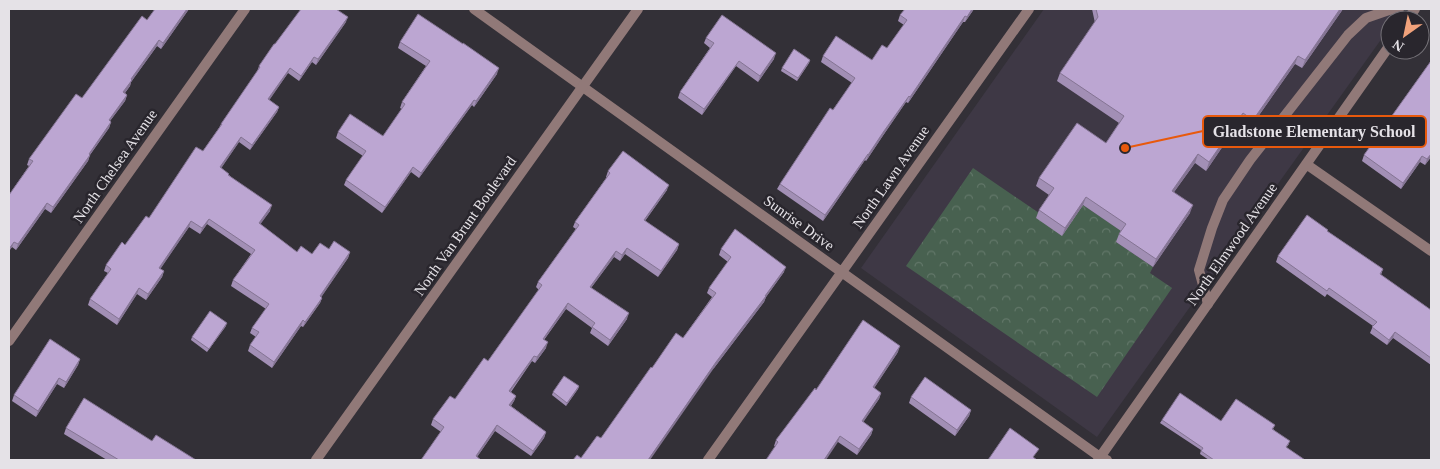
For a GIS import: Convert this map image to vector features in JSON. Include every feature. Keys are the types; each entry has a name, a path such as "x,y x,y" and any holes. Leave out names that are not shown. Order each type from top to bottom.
{"street":[{"name":"North Chelsea Avenue","path":"9,340 245,9"},
{"name":"Sunrise Drive","path":"474,9 1102,459"},
{"name":"North Van Brunt Boulevard","path":"316,460 638,9"},
{"name":"North Lawn Avenue","path":"708,460 1029,9"},
{"path":"1208,304 1199,270 1223,200 1250,160 1348,35 1366,18 1389,10 1399,9"},
{"name":"North Elmwood Avenue","path":"1102,459 1380,59"},
{"path":"1306,164 1431,251"}],"shaded area":[{"path":"1044,9 1403,9 1380,10 1380,41 1097,437 861,268"}],"green space":[{"path":"973,168 1039,213 1036,218 1083,205 1123,232 1116,242 1153,267 1150,273 1172,288 1097,397 906,266"}],"building":[{"path":"155,9 187,9 163,43 159,40 131,79 123,92 127,95 109,120 111,122 53,207 47,203 18,244 14,242 9,249 9,195 33,161 29,159 76,94 82,98 142,16 147,20"},
{"path":"301,9 336,9 348,17 318,59 314,57 301,76 290,68 268,99 279,107 252,145 241,137 220,167 228,175 272,205 259,223 297,252 301,246 312,254 320,243 329,249 334,241 350,252 320,296 322,298 305,322 303,320 274,362 250,345 259,332 252,328 269,304 233,280 255,250 209,219 202,228 191,221 159,268 164,271 148,294 139,288 119,319 90,299 111,269 106,265 122,242 125,245 146,216 149,218 196,147 203,151 274,44"},
{"path":"905,9 972,9 967,17 965,16 910,97 825,215 780,184 830,108 833,110 855,78 823,56 836,36 872,60 882,45 887,48 907,20 900,15"},
{"path":"1096,9 1340,9 1305,60 1298,56 1253,120 1243,113 1209,162 1198,154 1172,191 1193,205 1156,259 1119,234 1126,224 1086,197 1065,228 1039,210 1054,188 1039,178 1077,123 1106,143 1124,116 1060,73 1098,17"},
{"path":"418,14 499,68 421,173 413,167 385,207 346,180 366,151 338,132 350,114 383,136 405,104 402,102 430,61 400,42"},
{"path":"722,15 776,53 760,76 739,61 704,109 680,92 714,43 706,38"},
{"path":"794,49 810,60 798,78 782,68"},
{"path":"1431,61 1431,154 1427,159 1422,156 1403,183 1364,155"},
{"path":"623,151 669,185 644,220 679,244 661,271 627,248 622,255 616,251 590,287 629,313 610,340 592,327 595,323 568,303 543,339 548,342 537,357 534,356 509,391 516,396 509,405 546,432 533,451 497,425 476,456 481,460 421,460 444,427 433,419 450,396 455,399 484,358 488,361 542,285 538,282 579,225 575,222 610,173 608,171"},
{"path":"1307,215 1383,269 1380,274 1431,310 1431,358 1395,332 1389,340 1372,327 1377,322 1329,288 1327,291 1278,256"},
{"path":"735,229 786,267 766,296 716,362 648,460 573,460 577,455 581,458 597,436 601,438 676,333 683,338 716,293 709,288 731,257 721,249"},
{"path":"210,311 227,323 209,349 192,337"},
{"path":"863,320 900,346 873,387 881,393 862,421 873,429 859,449 840,436 824,460 766,460 778,442 776,440 815,388 816,390"},
{"path":"50,339 80,359 66,382 59,378 38,411 14,395"},
{"path":"564,376 579,386 567,403 553,392"},
{"path":"925,377 971,410 957,430 911,397"},
{"path":"1180,393 1221,421 1236,399 1275,425 1272,429 1290,441 1286,447 1305,460 1214,460 1201,451 1203,448 1162,420"},
{"path":"84,398 152,441 156,435 196,460 119,460 66,428"},
{"path":"1010,428 1039,449 1033,457 1037,460 988,460"}],"place":[{"name":"Gladstone Elementary School","path":"1125,148"}]}
